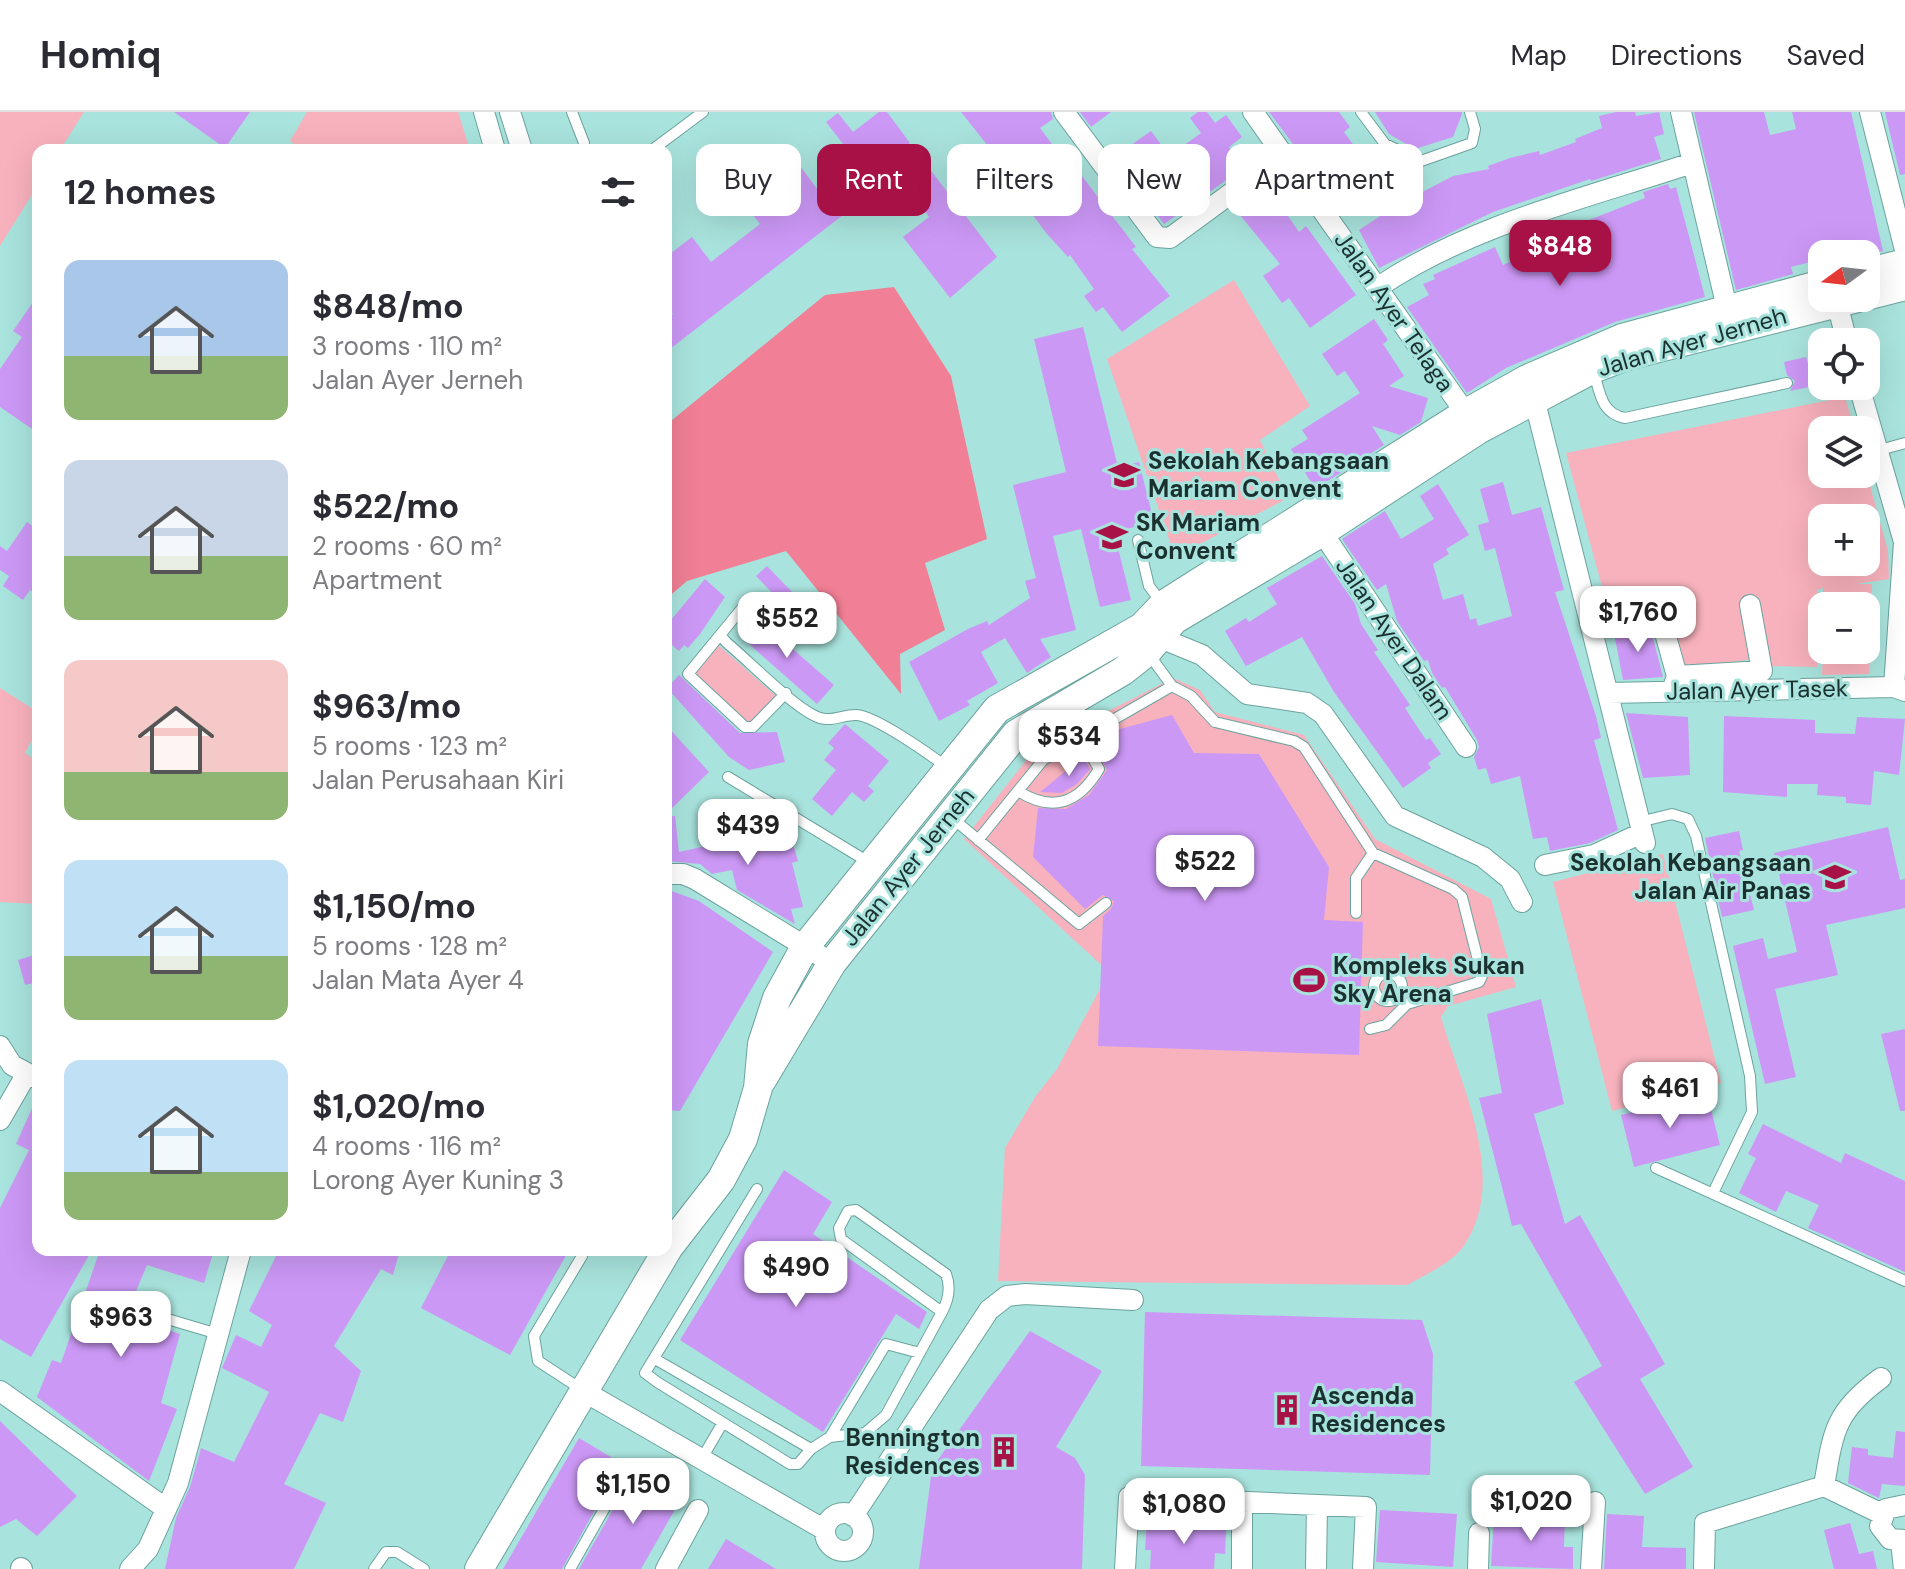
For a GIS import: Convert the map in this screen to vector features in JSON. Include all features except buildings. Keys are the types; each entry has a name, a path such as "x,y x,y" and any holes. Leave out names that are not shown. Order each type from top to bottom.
{"main road":[{"path":"1880,269 1905,263"},
{"path":"1880,292 1905,286"},
{"name":"Jalan Ayer Jerneh","path":"758,1088 832,963 1016,734 1123,671 1160,628 1472,421 1586,350 1808,302"},
{"name":"Jalan Ayer Jerneh","path":"672,1243 721,1180 743,1139 758,1088 762,1044 777,998 805,947 997,709 1142,627 1160,628 1322,532 1472,421 1534,398 1593,369 1729,319"},
{"name":"Jalan Ayer Jerneh","path":"479,1569 664,1256"}],"street":[{"path":"484,112 493,144"},
{"path":"510,112 520,144"},
{"path":"1064,112 1157,237 1163,240 1226,195"},
{"name":"Jalan Ayer Telaga","path":"1253,112 1275,144"},
{"path":"1681,112 1729,319"},
{"path":"1870,112 1902,224 1905,250"},
{"path":"1377,288 1407,268 1484,234 1692,163"},
{"name":"Jalan Ayer Telaga","path":"1326,216 1472,421"},
{"path":"1534,398 1642,833 1594,855 1545,865"},
{"path":"1880,462 1901,517 1904,542 1900,689"},
{"name":"Jalan Ayer Dalam","path":"1322,532 1466,747"},
{"path":"1662,622 1674,684 1762,671 1750,605"},
{"path":"1160,628 1202,655 1247,694 1307,703 1323,714 1395,816 1483,857 1510,879 1522,902"},
{"name":"Jalan Ayer Tasek","path":"1608,693 1674,684 1900,689"},
{"path":"672,874 695,879 832,963"},
{"path":"0,1046 12,1065 32,1077 0,1120"},
{"path":"130,1569 148,1549 178,1483 239,1256"},
{"path":"853,1516 989,1310 1007,1296 1025,1294 1133,1300"},
{"path":"1824,1486 1834,1429 1862,1392 1881,1378"},
{"path":"0,1391 165,1508"},
{"path":"585,1392 825,1530 829,1544 835,1549 849,1551 861,1542 863,1535 862,1527 853,1516 839,1514 832,1518 825,1530"},
{"path":"1704,1569 1705,1523 1824,1486 1882,1514"},
{"path":"1125,1569 1129,1497 1366,1507 1363,1569"},
{"path":"1242,1502 1242,1569"},
{"path":"1591,1569 1595,1502"},
{"path":"1316,1569 1317,1505"},
{"path":"1904,1569 1903,1541 1885,1536 1880,1526 1882,1514 1891,1506 1905,1505"},
{"path":"666,1569 698,1510"},
{"path":"1478,1569 1479,1533"}],"lane":[{"path":"572,112 584,143"},
{"path":"660,144 703,112"},
{"path":"1361,112 1385,144 1421,161 1472,143 1475,129 1470,112"},
{"path":"1593,369 1605,409 1614,416 1625,418 1787,383"},
{"path":"1880,450 1905,443"},
{"path":"1138,540 1172,686"},
{"path":"748,601 688,674 745,727 753,727 786,693"},
{"path":"720,635 821,719 864,718 925,750 972,787"},
{"path":"978,840 1043,760 1172,686"},
{"path":"1172,686 1191,696 1215,722 1294,741 1304,747 1373,853 1453,889 1462,897 1482,976 1479,982 1402,1001 1386,1025 1370,1029"},
{"path":"1018,791 1033,800 1061,804 1089,786 1099,769 1081,738"},
{"path":"728,777 816,827 871,865"},
{"path":"926,797 1079,924 1106,903"},
{"path":"1642,833 1672,814 1688,819 1696,836 1750,1076 1752,1112 1713,1193"},
{"path":"1356,913 1356,878 1373,853"},
{"path":"1656,1168 1905,1281"},
{"path":"757,1189 645,1373 722,1424 790,1464 798,1464 811,1449 830,1437 865,1433 886,1415 942,1312 950,1284 946,1274 888,1230 856,1210 848,1211 839,1228 841,1239 942,1312"},
{"path":"582,1256 534,1336 538,1361 585,1392"},
{"path":"137,1310 218,1334"},
{"path":"830,1437 886,1344 920,1353"},
{"path":"655,1359 811,1449"},
{"path":"709,1415 719,1396"},
{"path":"735,1431 745,1411"},
{"path":"701,1460 722,1424"},
{"path":"570,1569 628,1467"},
{"path":"374,1569 386,1552 397,1552 424,1569"}],"shaded area":[{"path":"0,112 84,112 64,144 32,144 32,195 0,246"},
{"path":"307,112 458,112 468,144 294,144 290,141"},
{"path":"1234,280 1310,406 1260,440 1288,498 1175,557 1107,359"},
{"path":"894,287 951,376 987,539 925,563 945,630 900,654 901,694 786,551 687,581 672,594 672,420 825,295"},
{"path":"1830,400 1846,400 1851,416 1808,416 1808,488 1871,488 1875,504 1808,504 1808,576 1880,576 1880,522 1888,551 1889,579 1856,584 1872,584 1872,592 1823,592 1823,588 1808,592 1808,664 1817,664 1817,667 1765,666 1753,659 1678,670 1664,617 1613,628 1566,453"},
{"path":"716,643 776,696 751,725 691,672"},
{"path":"1822,664 1869,664 1869,674 1822,675"},
{"name":"Kompleks Sukan Sky Arena","path":"1173,678 1200,690 1215,712 1304,735 1375,839 1491,899 1516,987 1448,1006 1441,1017 1477,1133 1482,1163 1482,1193 1476,1221 1458,1253 1407,1285 998,1281 1005,1148 1035,1097 1057,1069 1109,972 964,839 1036,748"},
{"path":"0,688 32,708 32,740 25,753 32,758 32,904 0,902"},
{"path":"1663,854 1721,1083 1612,1111 1553,882"}],"place":[{"name":"Sekolah Kebangsaan Mariam Convent","path":"1124,475"},
{"name":"SK Mariam Convent","path":"1112,537"},
{"name":"Sekolah Kebangsaan Jalan Air Panas","path":"1835,877"},
{"name":"Kompleks Sukan Sky Arena","path":"1309,980"},
{"name":"Ascenda Residences","path":"1287,1410"},
{"name":"Bennington Residences","path":"1004,1452"}]}
